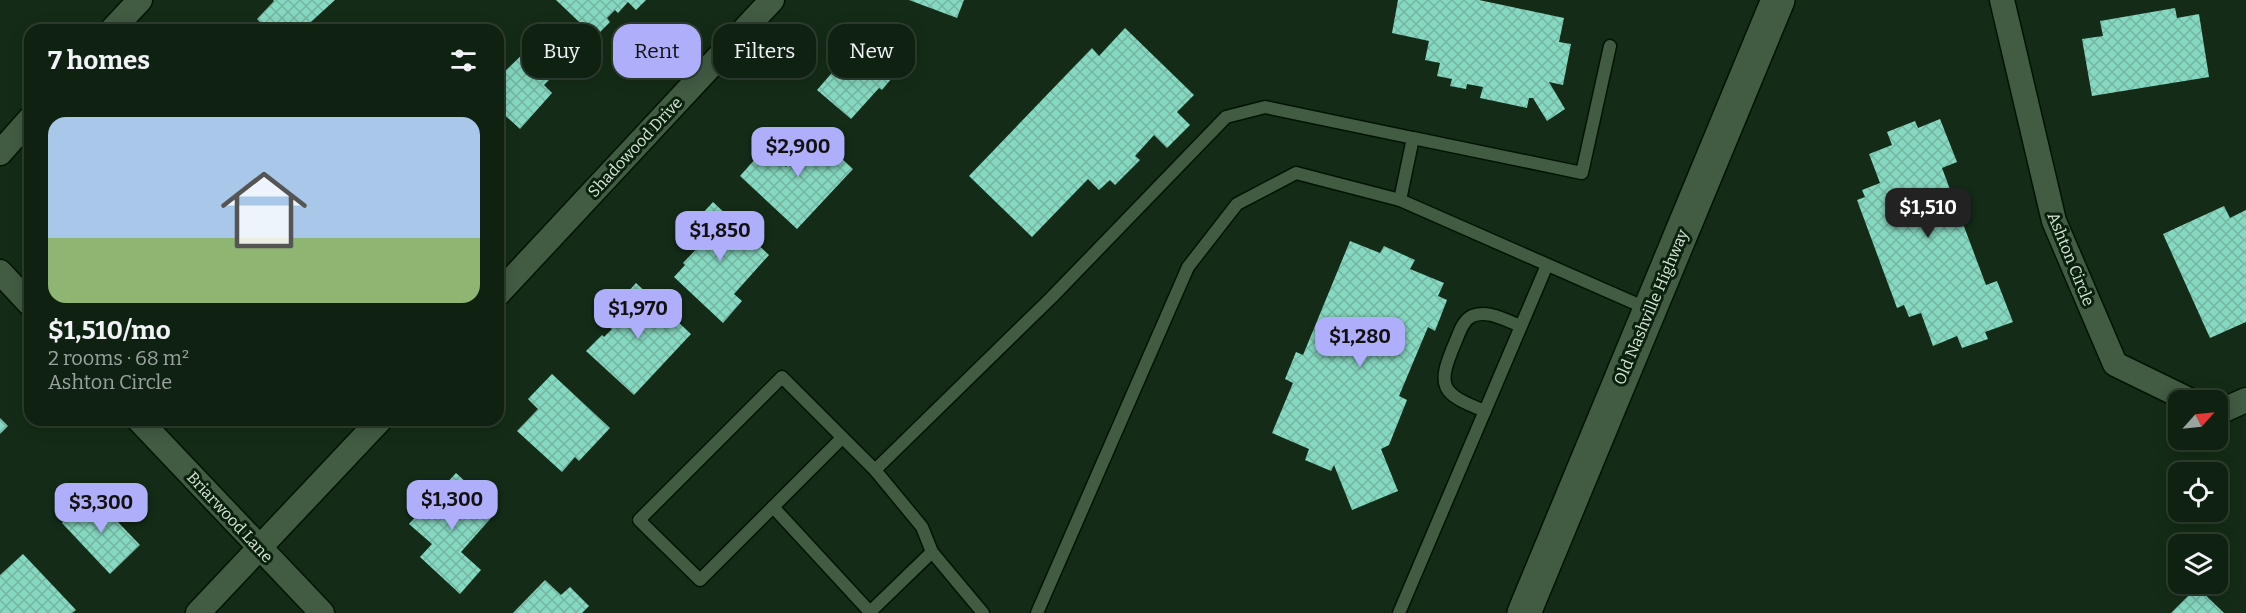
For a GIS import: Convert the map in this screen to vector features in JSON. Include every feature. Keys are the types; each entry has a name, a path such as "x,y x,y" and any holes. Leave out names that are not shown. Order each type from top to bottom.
{"main road":[{"name":"Old Nashville Highway","path":"1524,613 1778,0"}],"street":[{"path":"118,24 140,0"},
{"name":"Shadowood Drive","path":"504,288 772,0"},
{"name":"Ashton Circle","path":"2002,0 2054,221 2115,364 2168,390"},
{"path":"0,153 24,126"},
{"path":"0,272 24,298"},
{"path":"2228,408 2246,400"},
{"name":"Briarwood Lane","path":"145,426 321,613"},
{"path":"198,613 374,426"}],"lane":[{"path":"875,470 1052,297 1226,117 1265,107 1582,172 1610,46"},
{"path":"1400,201 1413,138"},
{"path":"1037,613 1188,267 1237,204 1296,173 1400,201 1650,310"},
{"path":"1399,613 1547,265"},
{"path":"1485,411 1458,400 1449,391 1443,378 1460,332 1464,323 1473,316 1485,314 1521,326"},
{"path":"842,438 700,580 639,520 782,377 875,470 922,527 932,552 983,613"},
{"path":"773,507 870,612 932,552"}],"building":[{"path":"335,0 309,24 262,24 257,19 274,1"},
{"path":"556,0 646,0 636,10 628,2 618,13 615,10 607,18 610,22 601,31 601,24 581,24"},
{"path":"909,0 964,0 957,18"},
{"path":"1398,0 1479,0 1564,18 1559,42 1571,44 1563,85 1549,82 1565,109 1547,121 1533,98 1529,98 1527,108 1480,98 1483,87 1467,84 1466,89 1450,86 1452,79 1437,76 1440,63 1425,60 1429,41 1392,33"},
{"path":"2175,8 2177,18 2199,14 2209,77 2092,96 2082,39 2103,36 2100,21"},
{"path":"1125,28 1194,95 1177,112 1190,125 1167,148 1154,135 1135,156 1140,160 1115,185 1110,180 1099,190 1088,179 1032,237 969,176 1092,48 1099,56"},
{"path":"522,55 522,78 551,78 544,85 552,93 520,129 504,114 504,72"},
{"path":"828,77 892,78 882,90 879,88 851,119 817,90"},
{"path":"1940,119 1957,162 1942,168 1986,285 1997,281 2013,322 1985,332 1988,339 1962,348 1957,336 1933,346 1921,313 1909,317 1904,305 1897,308 1857,200 1865,197 1862,190 1880,183 1869,154 1892,145 1887,132 1915,121 1918,128"},
{"path":"811,130 853,169 797,229 740,176 765,148 786,167 789,163 784,158"},
{"path":"713,202 769,255 734,294 742,301 723,323 674,277 685,265 683,263 704,241 689,228"},
{"path":"2224,206 2230,218 2246,210 2246,322 2210,338 2163,234"},
{"path":"1350,241 1380,253 1384,246 1415,260 1410,269 1444,283 1438,296 1447,300 1435,331 1428,327 1399,396 1407,400 1389,445 1381,449 1398,491 1352,510 1334,465 1331,471 1305,460 1309,449 1272,433 1293,383 1285,379 1296,352 1303,355"},
{"path":"636,283 691,334 634,395 586,351 602,335 604,337 612,329 609,327 620,316 612,309"},
{"path":"552,374 610,428 579,461 575,457 562,472 517,431 538,409 528,399"},
{"path":"0,418 8,426 0,434"},
{"path":"456,473 482,497 475,503 491,518 461,552 481,570 460,594 420,557 432,544 409,524"},
{"path":"91,494 140,545 110,574 62,523"},
{"path":"23,554 76,610 72,613 0,613 0,575"},
{"path":"545,580 561,595 570,587 589,606 582,613 513,613"},
{"path":"2190,594 2204,594 2224,613 2171,613"}]}
